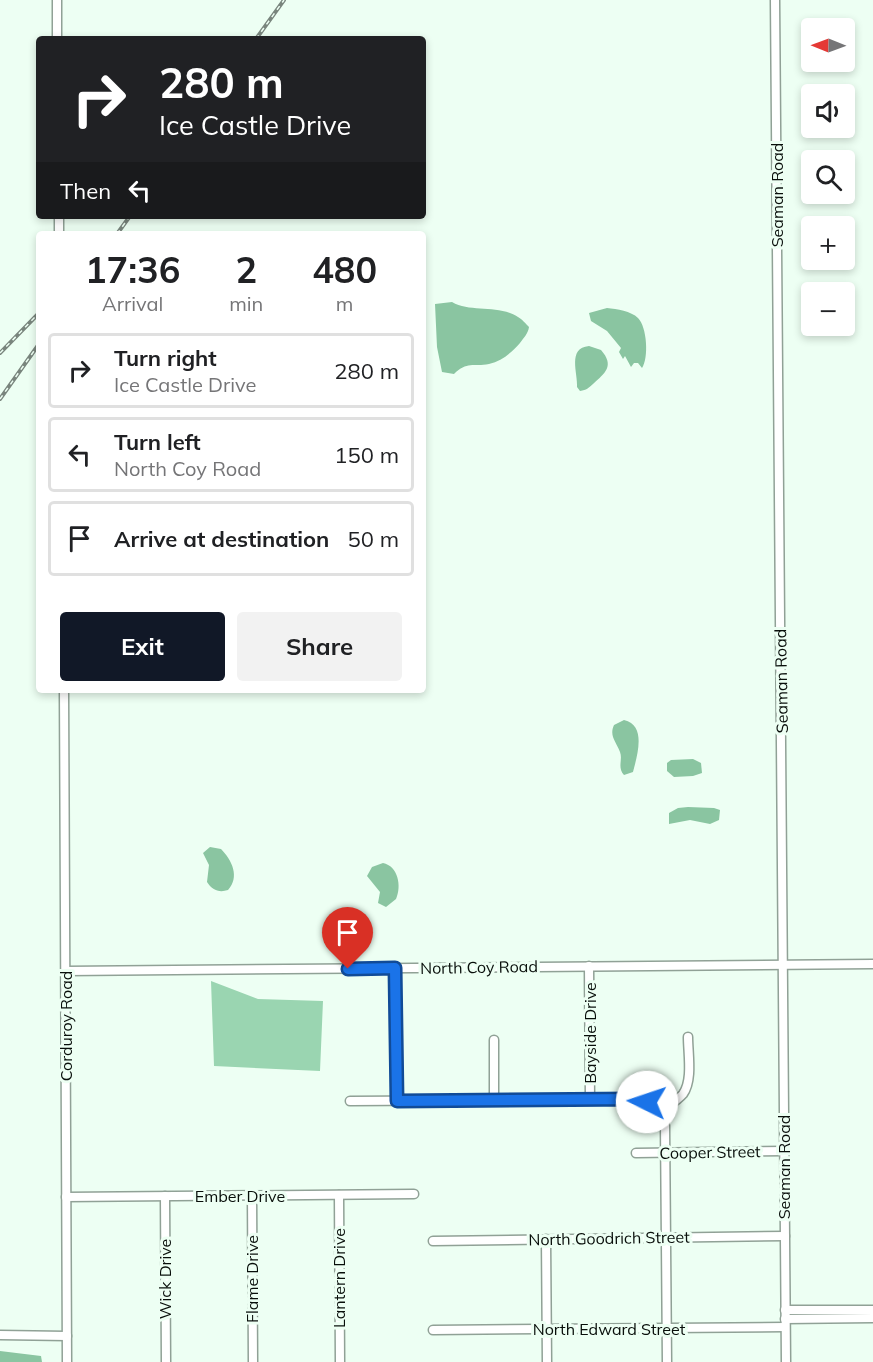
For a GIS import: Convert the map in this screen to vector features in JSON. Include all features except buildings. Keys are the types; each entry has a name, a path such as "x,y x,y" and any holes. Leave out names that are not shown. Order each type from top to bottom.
{"street":[{"path":"57,0 57,36"},
{"name":"Seaman Road","path":"775,0 786,1362"},
{"name":"Corduroy Road","path":"64,693 67,1362"},
{"name":"North Coy Road","path":"66,971 873,964"},
{"name":"Bayside Drive","path":"590,966 590,1100"},
{"path":"395,968 397,1101"},
{"path":"660,1112 678,1099 686,1087 688,1037"},
{"path":"494,1040 494,1100"},
{"path":"350,1101 643,1100 651,1103 660,1112 664,1121 667,1362"},
{"name":"Cooper Street","path":"636,1153 784,1151"},
{"name":"Ember Drive","path":"66,1197 414,1194"},
{"name":"Lantern Drive","path":"339,1195 339,1362"},
{"name":"Wick Drive","path":"165,1196 166,1362"},
{"name":"Flame Drive","path":"252,1196 252,1362"},
{"name":"North Goodrich Street","path":"433,1241 785,1236"},
{"path":"546,1239 547,1362"},
{"path":"785,1319 873,1310"},
{"path":"785,1319 873,1318"},
{"name":"North Edward Street","path":"433,1330 666,1328 785,1319"},
{"path":"0,1335 67,1336"}],"shaded area":[{"path":"452,302 468,307 510,313 529,327 528,332 513,350 498,361 467,366 454,374 442,372 437,347 435,304"},
{"path":"607,308 632,314 641,322 646,350 642,368 638,363 634,363 631,367 625,356 623,359 619,352 621,348 607,331 591,321 589,313"},
{"path":"589,346 601,350 608,365 597,380 587,389 580,391 577,387 576,356 578,351"},
{"path":"624,720 636,728 639,742 633,772 624,775 621,769 620,752 612,732 614,725"},
{"path":"693,759 701,763 702,773 674,777 667,771 667,763 671,760"},
{"path":"678,808 720,810 719,820 710,824 690,820 669,824 669,813"},
{"path":"210,847 221,849 231,863 234,880 228,890 216,890 207,882 209,865 203,853"},
{"path":"383,863 395,872 399,888 396,899 386,907 378,903 380,892 367,876 372,867"},
{"path":"211,981 258,999 323,1001 320,1071 214,1066"},
{"path":"0,1351 41,1356 42,1362 0,1362"}],"railway":[{"path":"258,36 284,0"},
{"path":"119,231 128,219"},
{"path":"0,353 36,316"},
{"path":"0,399 36,348"}],"route":[{"path":"348,969 395,968 397,1101 635,1099 647,1102"}]}
